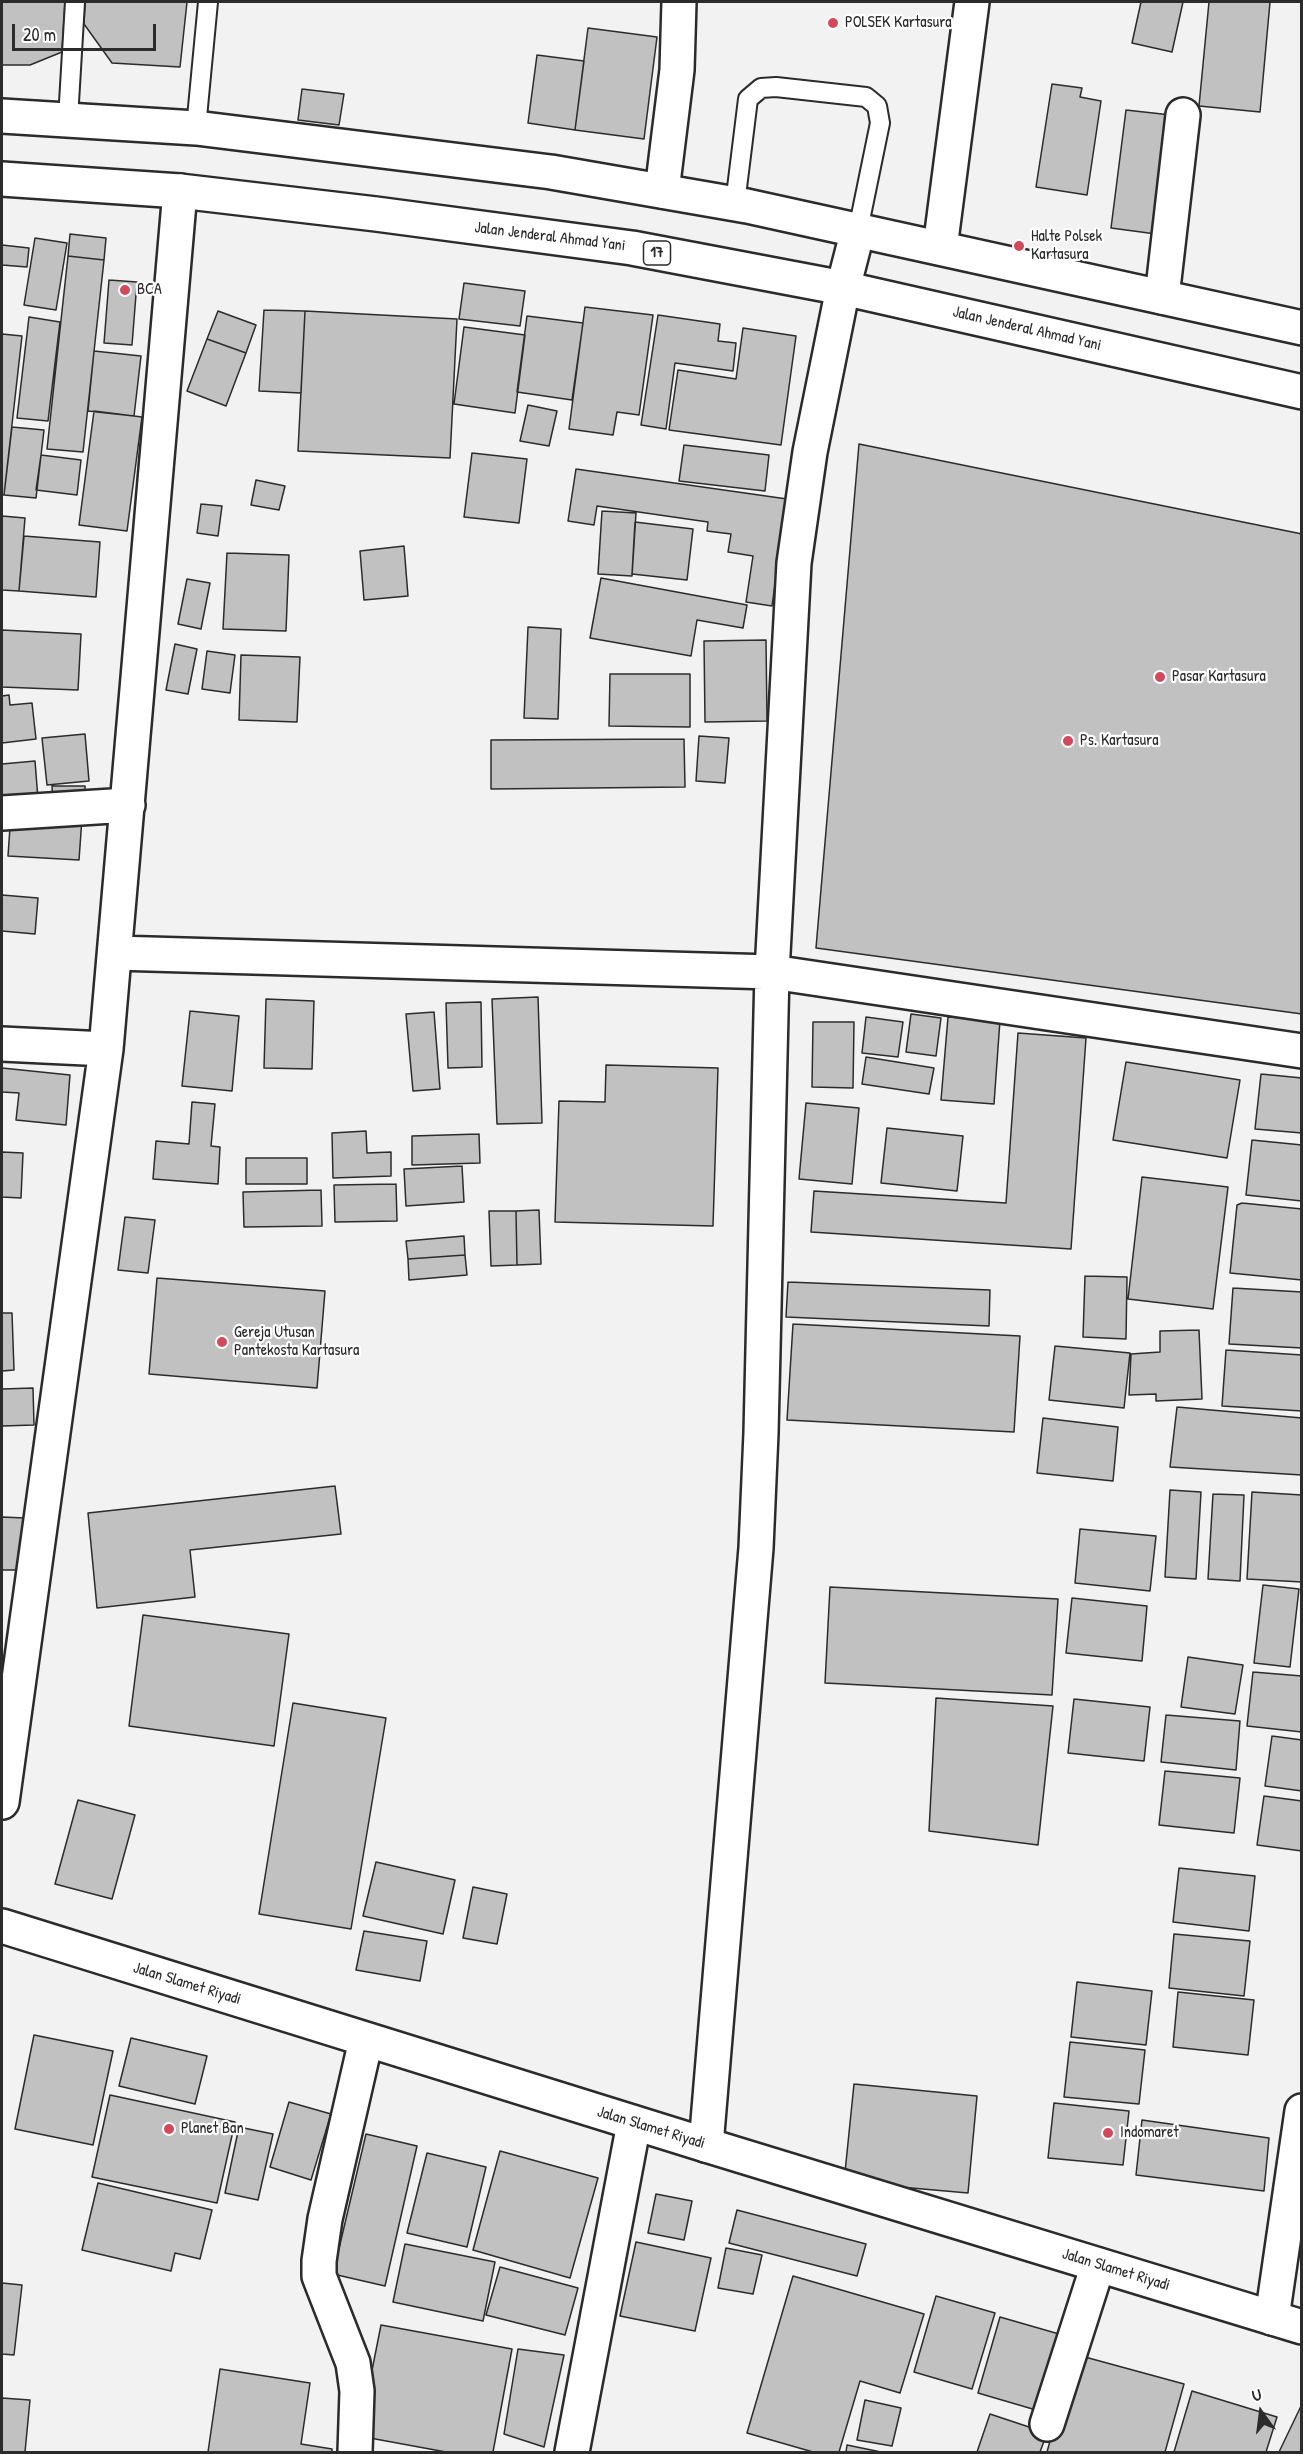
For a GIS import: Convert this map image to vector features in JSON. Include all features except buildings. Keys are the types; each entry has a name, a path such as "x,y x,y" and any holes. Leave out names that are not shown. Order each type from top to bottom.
{"main road":[{"path":"662,191 677,70 679,2"},
{"path":"940,248 972,2"},
{"path":"1162,297 1183,115"},
{"path":"2,116 196,128 551,172 735,204 1302,328"},
{"name":"Jalan Jenderal Ahmad Yani","path":"2,179 180,191 632,248 843,288 1302,392"},
{"path":"2,1802 106,1049 180,191"},
{"path":"706,2145 756,1548 761,1433 772,972 794,563 810,452 843,288 858,230"},
{"path":"2,813 128,806"},
{"path":"115,953 772,972 1302,1051"},
{"path":"2,1044 106,1049"},
{"name":"Jalan Slamet Riyadi","path":"2,1926 634,2123 1287,2322"},
{"path":"355,2452 357,2391 353,2363 320,2276 319,2261 325,2219 366,2040"},
{"path":"1287,2322 1302,2111"},
{"path":"572,2452 634,2123"},
{"path":"1047,2424 1098,2265"}],"lane":[{"path":"69,119 75,2"},
{"path":"196,128 208,2"},
{"path":"735,204 748,99 761,88 776,87 866,97 877,106 880,123 858,230"}],"place":[{"name":"POLSEK Kartasura","path":"833,23"},
{"name":"Halte Polsek Kartasura","path":"1019,246"},
{"name":"BCA","path":"125,290"},
{"name":"Pasar Kartasura","path":"1160,677"},
{"name":"Ps. Kartasura","path":"1068,741"},
{"name":"Gereja Utusan Pantekosta Kartasura","path":"222,1342"},
{"name":"Planet Ban","path":"169,2129"},
{"name":"Indomaret","path":"1108,2133"}]}
